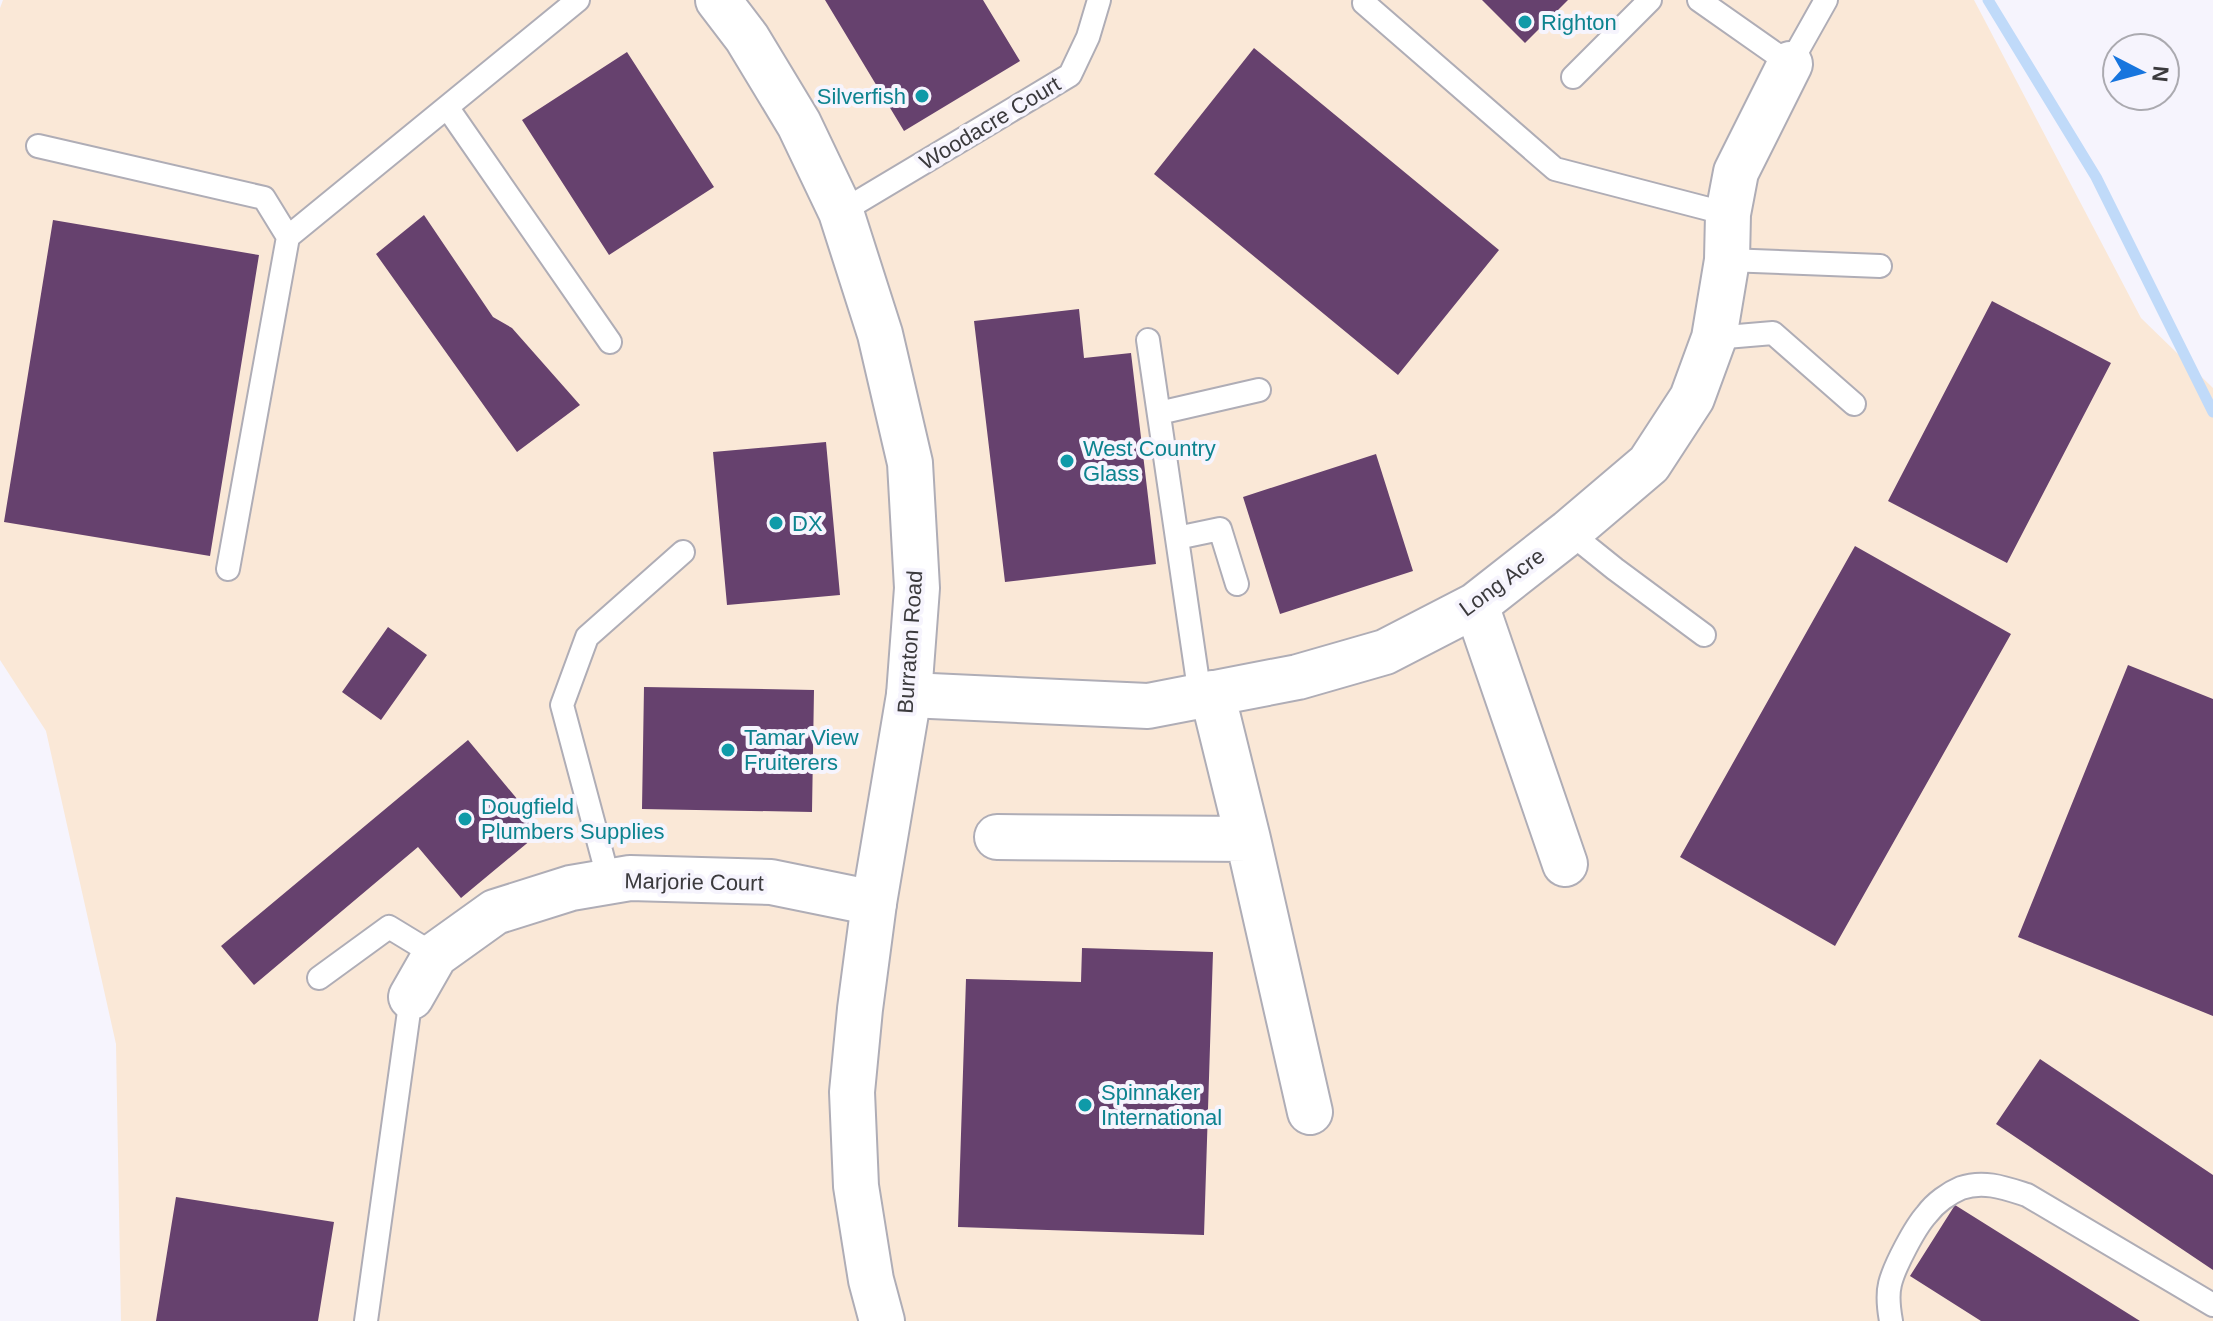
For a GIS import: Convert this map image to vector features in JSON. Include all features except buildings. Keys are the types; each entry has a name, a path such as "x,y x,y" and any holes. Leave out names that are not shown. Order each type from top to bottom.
{"street":[{"name":"Burraton Road","path":"718,0 747,38 799,124 841,212 880,334 910,463 917,588 909,695 874,903 852,1092 856,1186 871,1280 882,1321"},
{"name":"Long Acre","path":"909,695 1148,706 1298,677 1385,652 1476,605 1649,464 1692,398 1714,338 1727,260 1728,214 1736,172 1790,64"},
{"path":"1476,605 1565,864"},
{"path":"1206,694 1248,839 1310,1112"},
{"path":"997,837 1248,839"},
{"name":"Marjorie Court","path":"411,997 435,955 495,912 571,888 630,878 771,882 874,903"}],"lane":[{"path":"228,569 288,237 578,0"},
{"name":"Woodacre Court","path":"841,212 1070,75 1088,37 1099,0"},
{"path":"1573,77 1650,0"},
{"path":"1699,0 1790,64 1826,0"},
{"path":"1364,3 1555,169 1728,214"},
{"path":"447,107 610,342"},
{"path":"38,146 264,198 288,237"},
{"path":"1727,260 1880,266"},
{"path":"1714,338 1773,333 1854,404"},
{"path":"1148,340 1177,538 1206,694"},
{"path":"1159,413 1259,390"},
{"path":"1177,538 1220,529 1237,584"},
{"path":"1569,532 1704,635"},
{"path":"609,881 562,705 587,637 683,552"},
{"path":"319,978 389,927 435,955"},
{"path":"366,1321 411,997"},
{"path":"1891,1321 1889,1286 1926,1215 1942,1199 1959,1189 1976,1185 1997,1186 2027,1195 2213,1305"}],"shaded area":[{"path":"3,0 1974,0 2141,318 2213,388 2213,1321 121,1321 116,1044 46,731 0,660 0,8"}],"waterway":[{"path":"1988,0 2096,177 2213,412"}],"place":[{"name":"Righton","path":"1525,22"},
{"name":"Silverfish","path":"922,96"},
{"name":"West Country Glass","path":"1067,461"},
{"name":"DX","path":"776,523"},
{"name":"Tamar View Fruiterers","path":"728,750"},
{"name":"Dougfield Plumbers Supplies","path":"465,819"},
{"name":"Spinnaker International","path":"1085,1105"}]}
